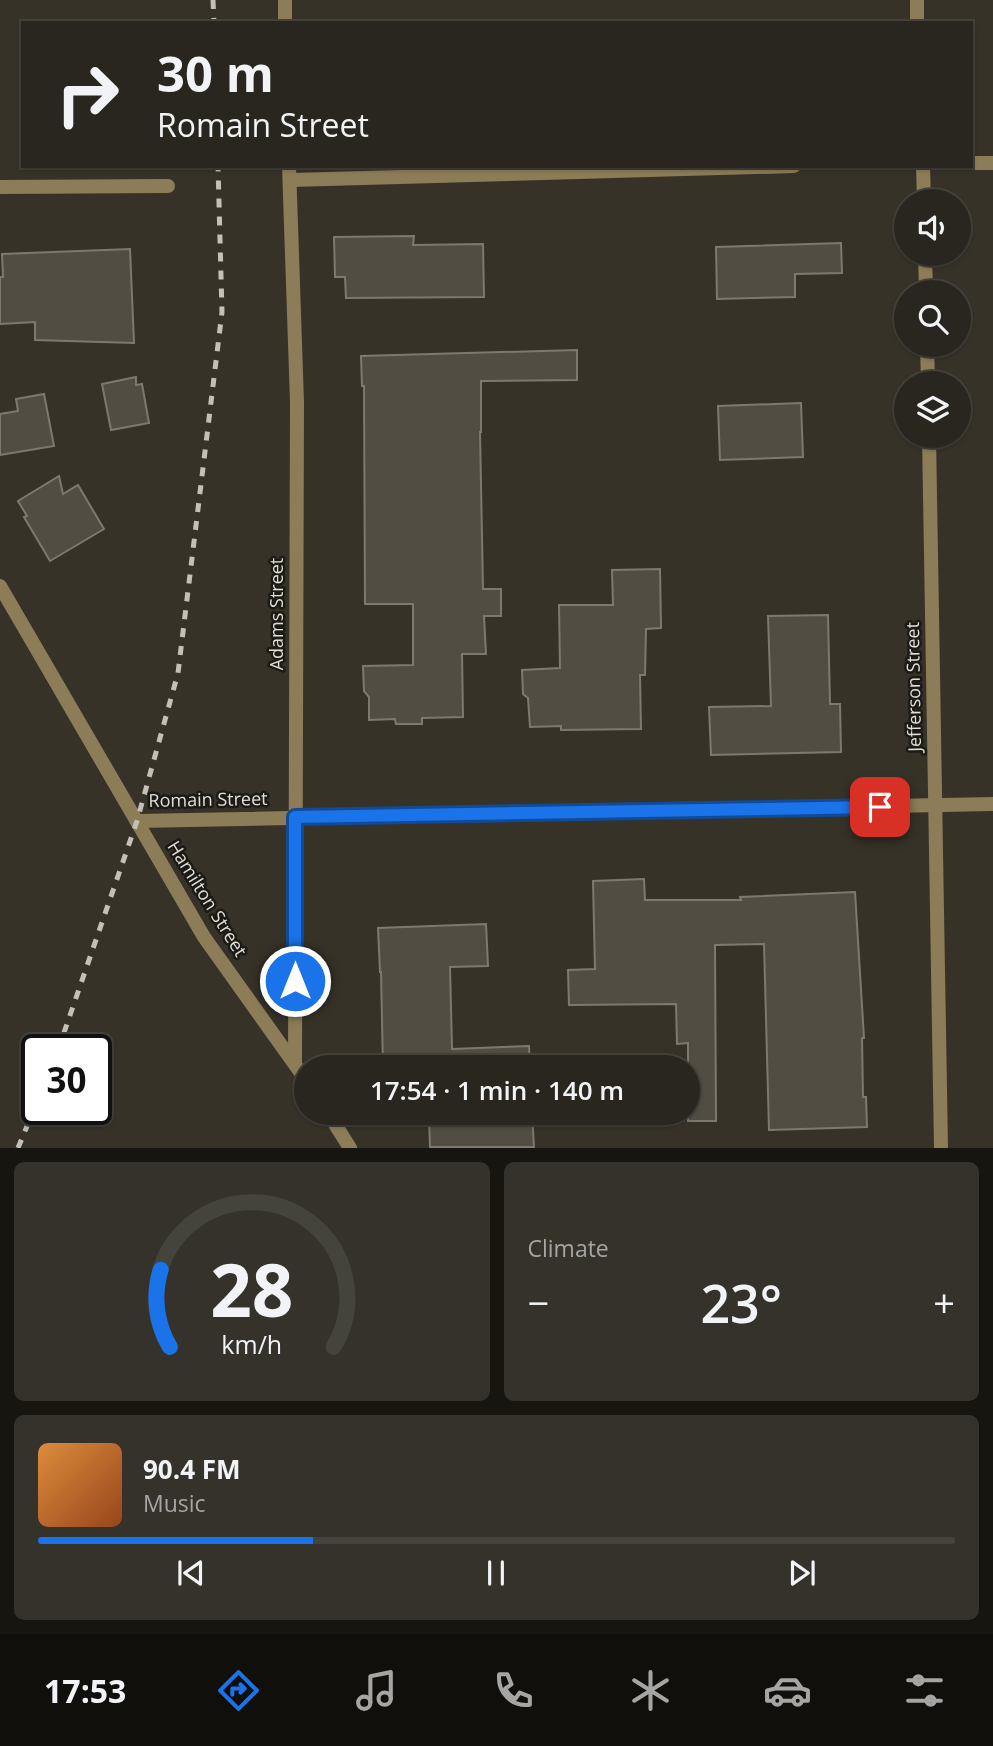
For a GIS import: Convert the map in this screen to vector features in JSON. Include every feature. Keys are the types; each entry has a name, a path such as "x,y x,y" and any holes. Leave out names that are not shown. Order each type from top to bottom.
{"street":[{"path":"285,0 285,21"},
{"path":"916,0 918,21"},
{"path":"973,163 993,163"},
{"path":"289,173 650,168"},
{"path":"923,168 924,189"},
{"name":"Adams Street","path":"289,173 298,402 295,1055"},
{"path":"0,187 168,186"},
{"name":"Jefferson Street","path":"929,448 941,1147"},
{"name":"Hamilton Street","path":"0,586 204,937 294,1061"},
{"name":"Romain Street","path":"137,821 993,804"},
{"path":"336,1125 350,1147"}],"building":[{"path":"414,236 413,245 483,244 484,297 346,298 345,277 335,277 334,237"},
{"path":"841,243 842,273 795,274 795,297 717,299 716,247"},
{"path":"130,249 134,343 35,340 35,322 0,324 2,254"},
{"path":"577,350 577,380 481,381 483,589 501,589 501,616 484,616 486,654 462,654 463,717 422,718 422,724 396,724 395,719 369,720 369,697 364,691 363,666 413,665 413,604 365,604 364,386 361,356"},
{"path":"136,377 136,385 142,384 149,423 111,430 102,384"},
{"path":"44,394 54,446 0,455 0,414 18,411 16,399"},
{"path":"801,403 803,457 720,460 718,406"},
{"path":"59,476 63,494 78,485 104,529 50,561 24,517 27,516 18,501"},
{"path":"660,569 661,628 646,629 645,675 640,675 641,729 561,730 561,726 530,727 528,698 523,694 522,670 560,668 559,605 613,605 612,570"},
{"path":"828,615 830,704 840,704 841,752 711,755 709,707 771,706 768,616"},
{"path":"644,879 645,900 741,900 740,897 855,892 864,1038 863,1097 866,1097 867,1127 769,1130 764,944 715,945 716,1121 700,1121 700,1055 688,1055 688,1043 677,1044 676,1004 569,1005 568,970 595,969 593,881"},
{"path":"486,924 488,966 450,967 452,1049 529,1046 529,1055 383,1055 378,928"},
{"path":"429,1125 533,1125 534,1147 430,1147"}],"railway":[{"path":"213,0 214,21"},
{"path":"64,1034 137,821 178,673 222,312 218,168"},
{"path":"18,1148 28,1125"}],"route":[{"path":"295,981 295,817 880,807"}]}
